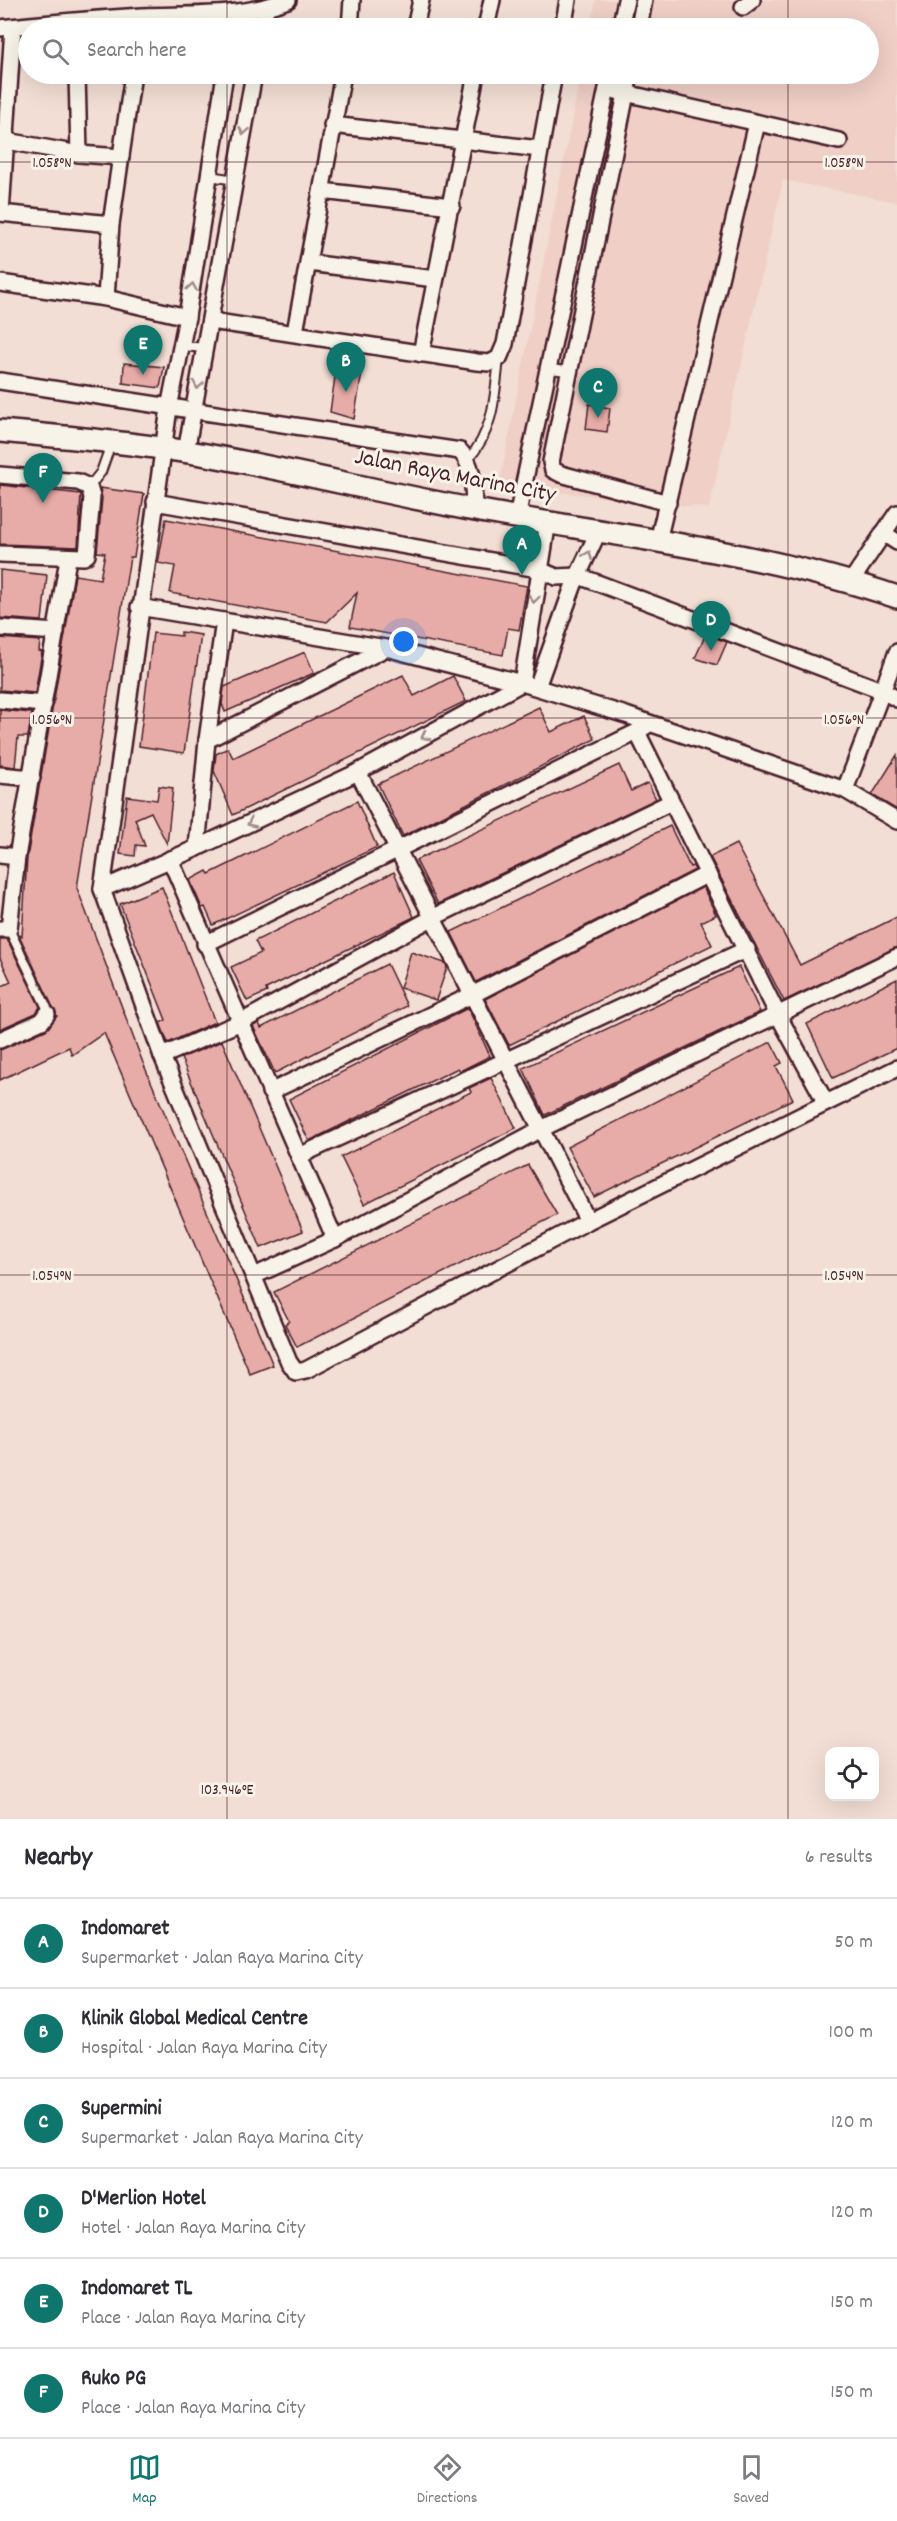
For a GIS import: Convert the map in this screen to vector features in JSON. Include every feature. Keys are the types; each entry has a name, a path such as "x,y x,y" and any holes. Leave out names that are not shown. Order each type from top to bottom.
{"main road":[{"name":"Jalan Raya Marina City","path":"0,431 186,452 474,510 658,540 850,582 897,597"}],"street":[{"path":"241,18 288,0"},
{"path":"351,18 352,0"},
{"path":"417,18 421,0"},
{"path":"488,18 492,0"},
{"path":"565,18 568,0"},
{"path":"622,18 626,0"},
{"path":"641,18 644,0"},
{"path":"264,18 266,8"},
{"path":"6,27 7,141 1,213 111,224"},
{"path":"77,84 79,154"},
{"path":"106,298 111,224 132,84"},
{"path":"223,84 187,317 169,408 139,607 102,889 162,1056 289,1362 296,1372 300,1372 588,1221 897,1068"},
{"path":"186,452 252,84"},
{"path":"295,332 341,84"},
{"path":"422,354 474,84"},
{"path":"211,321 295,332 477,362 490,363 499,358 505,344 552,84"},
{"path":"517,517 608,84"},
{"path":"628,84 551,462 553,470 561,474 668,504"},
{"path":"607,89 839,141"},
{"path":"658,540 757,123"},
{"path":"332,125 540,149"},
{"path":"7,141 79,154 121,157"},
{"path":"322,191 452,206"},
{"path":"309,263 435,279"},
{"path":"0,283 106,298 187,317"},
{"path":"0,381 460,451 468,459 471,470 474,510"},
{"path":"0,475 78,482 89,487 92,497 87,555 68,559 0,554"},
{"path":"155,502 538,569 556,577 579,576 881,690 897,699"},
{"path":"850,582 897,513"},
{"path":"522,683 538,569 548,521"},
{"path":"537,687 574,584 599,530"},
{"path":"883,533 897,542"},
{"path":"4,929 32,778 68,559"},
{"path":"139,607 386,648 537,687 643,728 845,790 897,821"},
{"path":"197,848 207,740 224,621"},
{"path":"0,628 56,632"},
{"path":"207,740 386,648"},
{"path":"845,790 897,652"},
{"path":"102,889 197,848 358,772 522,683"},
{"path":"0,700 44,704"},
{"path":"643,728 671,801 778,1015 826,1102"},
{"path":"205,944 643,728"},
{"path":"358,772 588,1221"},
{"path":"0,775 32,778"},
{"path":"162,1056 241,1022 432,918 671,801"},
{"path":"0,855 17,857"},
{"path":"170,859 205,944 336,1239"},
{"path":"270,1092 472,995 708,874"},
{"path":"299,1156 747,949"},
{"path":"254,1276 336,1239 541,1129 897,957"},
{"path":"0,1040 42,1021 47,1014"}],"lane":[{"path":"209,176 236,180"},
{"path":"578,224 599,227"},
{"path":"182,346 206,348"},
{"path":"468,459 479,448 492,414 499,358"},
{"path":"547,369 570,371"},
{"path":"89,487 101,472 112,442"},
{"path":"4,929 47,1008 47,1014"}],"shaded area":[{"path":"596,0 897,0 897,202 783,180 709,508 499,486 579,84 879,84 879,18 592,18"}],"building":[{"path":"124,363 164,367 160,388 123,383"},
{"path":"336,370 362,373 354,419 330,412"},
{"path":"589,404 610,408 607,432 586,429"},
{"path":"0,485 81,494 78,547 0,544"},
{"path":"100,488 144,494 134,557 130,557 77,888 143,1063 273,1365 250,1374 104,1033 72,1055 69,1047 0,1080 0,1050 46,1030 57,1016 19,935 22,936 27,858 75,575 100,579 105,553 97,552 102,498"},
{"path":"166,519 527,586 519,630 508,628 503,655 350,627 357,593 327,622 170,593 175,566 158,563"},
{"path":"0,570 47,575 42,621 0,618"},
{"path":"181,632 201,635 184,753 139,746 153,633 181,636"},
{"path":"706,634 727,642 717,665 695,658"},
{"path":"0,638 40,641 39,651 42,652 35,693 0,690"},
{"path":"305,652 314,673 225,712 222,704 224,687"},
{"path":"403,675 414,696 453,676 466,701 233,815 214,771 216,754 228,748 233,758"},
{"path":"539,707 551,732 584,716 595,739 403,836 378,784"},
{"path":"0,710 32,713 28,737 18,737 15,767 0,765"},
{"path":"897,755 897,810 872,795"},
{"path":"619,765 631,791 648,783 656,799 438,904 416,860"},
{"path":"159,786 173,788 167,844 151,812 135,819 145,846 136,845 135,856 120,854 127,796 157,800"},
{"path":"357,801 377,847 213,925 205,907 202,908 190,880 207,871 209,874"},
{"path":"670,826 690,867 693,866 695,870 476,982 451,932"},
{"path":"736,844 800,965 897,917 897,947 784,1001 710,857"},
{"path":"394,872 414,917 266,989 267,992 247,1001 231,967 261,953 255,941"},
{"path":"162,887 215,1022 168,1043 160,1023 166,1020 120,904"},
{"path":"703,887 716,915 701,922 712,945 509,1045 485,999"},
{"path":"0,939 7,939 40,1007 36,1013 0,1029 0,987 11,982 0,958"},
{"path":"411,952 445,963 447,967 436,1000 400,988"},
{"path":"387,964 407,1006 275,1073 253,1026 259,1023 261,1028"},
{"path":"739,967 760,1012 545,1115 523,1068"},
{"path":"897,979 897,1048 833,1078 807,1024"},
{"path":"468,1008 490,1056 460,1071 458,1068 309,1141 289,1099"},
{"path":"222,1041 303,1231 261,1248 181,1058"},
{"path":"771,1042 782,1063 776,1066 793,1099 594,1197 567,1147"},
{"path":"491,1078 516,1128 364,1204 341,1157 471,1092 469,1088"},
{"path":"528,1165 557,1215 297,1347 285,1324 289,1321 274,1292"}],"place":[{"name":"Indomaret TL","path":"143,375"},
{"name":"Klinik Global Medical Centre","path":"346,392"},
{"name":"Supermini","path":"598,418"},
{"name":"Ruko PG","path":"43,503"},
{"name":"Indomaret","path":"522,575"},
{"name":"D'Merlion Hotel","path":"711,651"}]}
